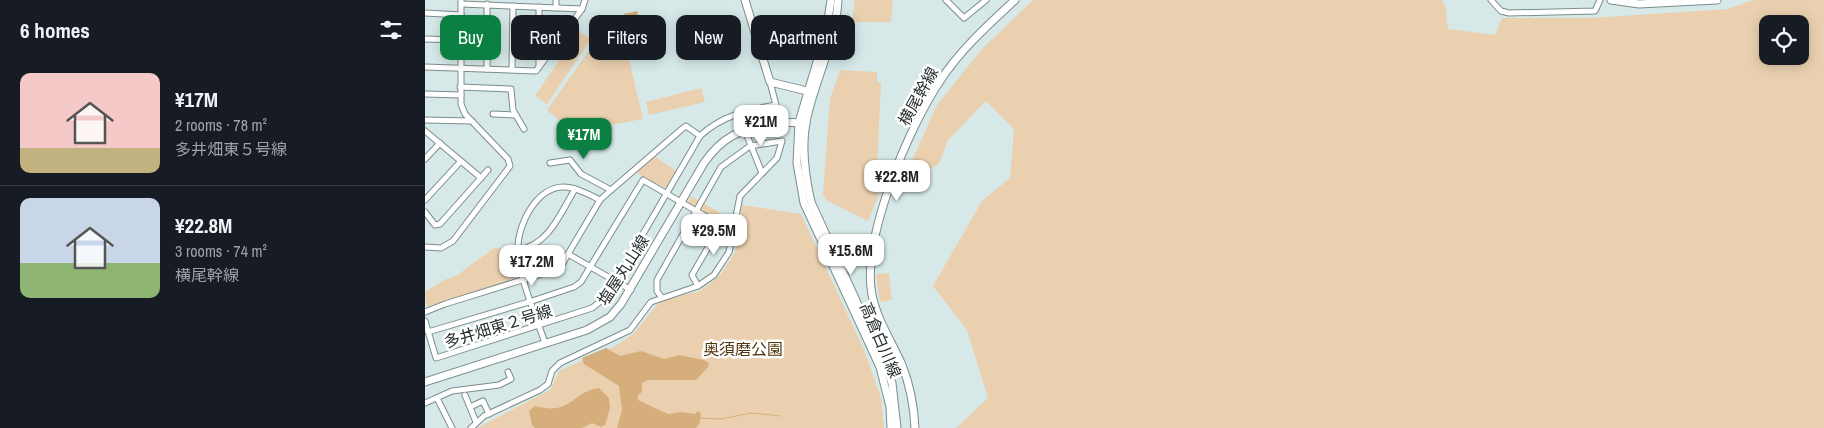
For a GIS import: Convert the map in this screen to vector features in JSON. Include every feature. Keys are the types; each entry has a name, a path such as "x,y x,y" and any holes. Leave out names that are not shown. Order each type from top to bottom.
{"street":[{"path":"556,0 556,8"},
{"path":"425,67 536,72 582,9 585,0"},
{"path":"745,0 770,82 811,92"},
{"path":"802,123 826,32 831,0"},
{"path":"811,92 835,25 838,0"},
{"path":"946,0 963,18 986,0"},
{"name":"横尾幹線","path":"915,428 906,377 872,297 870,269 874,243 897,169 915,125 940,81 971,42 1015,0"},
{"path":"1491,0 1501,11 1509,13 1595,11 1600,0"},
{"path":"1611,0 1639,4 1717,0"},
{"path":"425,13 461,15 461,2 487,4 498,2 513,6 582,9"},
{"path":"487,4 487,69"},
{"path":"512,70 513,6"},
{"path":"539,7 539,67"},
{"path":"425,39 440,39"},
{"path":"425,247 441,248 453,242 487,194 509,170 510,164 508,159 463,110 461,60"},
{"name":"多井畑東２号線","path":"425,321 437,358 592,308 615,282 700,136 713,123 738,114 776,105 770,82"},
{"path":"461,86 511,89 515,115 524,129"},
{"path":"425,94 461,95"},
{"path":"493,114 515,115"},
{"path":"738,114 762,174"},
{"path":"425,120 472,121"},
{"name":"塩屋丸山線","path":"425,382 587,330 601,323 614,313 631,290 712,153 728,138 745,129 802,123"},
{"name":"高倉白川線","path":"802,123 797,163 804,203 881,367 887,392 891,428"},
{"name":"高倉白川線","path":"802,123 803,163 811,202 885,364 892,383 897,428"},
{"path":"425,312 551,271 563,263 600,200 611,190 686,126 700,136"},
{"path":"425,131 481,178"},
{"path":"471,428 476,422 489,414 540,390 548,384 552,371 566,359 630,330 651,302 698,286 714,275 725,261 734,233 740,196 777,158 782,141 750,146 721,168 657,280 657,291 662,298"},
{"path":"425,160 440,143"},
{"path":"550,163 570,160 581,174 611,190"},
{"path":"425,200 461,161"},
{"path":"425,212 435,224 440,224 488,170"},
{"path":"428,332 574,287 583,280 643,180 668,192 734,233"},
{"path":"545,343 518,250 521,226 545,192 564,186 600,200"},
{"path":"518,250 535,245 547,236 575,189"},
{"path":"698,286 692,275 721,225"},
{"path":"569,254 631,290"},
{"path":"425,403 452,391 499,385 511,379 508,372"},
{"path":"465,395 476,422"},
{"path":"437,398 452,428"},
{"path":"469,407 483,401 489,414"}],"green space":[{"path":"855,0 893,0 891,22 855,22 855,15 853,15"},
{"path":"1033,0 1442,0 1445,6 1448,29 1495,35 1502,18 1590,18 1728,9 1753,0 1824,0 1824,428 956,428 988,398 967,330 933,286 982,201 1010,178 1014,129 986,101 948,140 939,164 901,185 937,105 982,49"},
{"path":"579,31 589,38 589,42 579,57"},
{"path":"589,51 589,60 629,60 643,119 582,130 569,128 547,110"},
{"path":"559,60 577,60 547,104 535,96"},
{"path":"840,70 877,72 877,82 881,83 876,192 879,194 868,221 826,200 823,195 830,99"},
{"path":"701,88 705,102 649,115 646,102"},
{"path":"653,157 656,157 676,171 666,188 645,179 637,172"},
{"path":"691,196 734,221 733,226 730,228 688,203"},
{"name":"奥須磨公園","path":"742,205 801,214 865,352 881,398 884,428 477,428 550,390 559,371 617,345 633,334 658,304 671,297 698,292 708,285 721,274 735,252"},
{"path":"494,248 516,249 521,276 427,307 425,294 428,290 444,280 456,276"},
{"path":"889,273 892,300 880,302 876,274"}],"shaded area":[{"path":"637,11 638,15 624,15"},
{"path":"606,348 620,356 641,351 664,359 679,355 704,360 709,363 708,367 696,380 648,380 642,383 642,392 638,395 638,400 668,414 681,412 695,414 698,411 701,414 700,422 696,428 617,428 622,410 619,386 584,364 582,358"},
{"path":"599,388 609,398 610,408 605,425 601,427 592,423 582,428 535,428 532,425 529,411 535,406 557,408 564,406 590,390"}],"waterway":[{"path":"701,418 720,419 752,413 780,416"}]}
